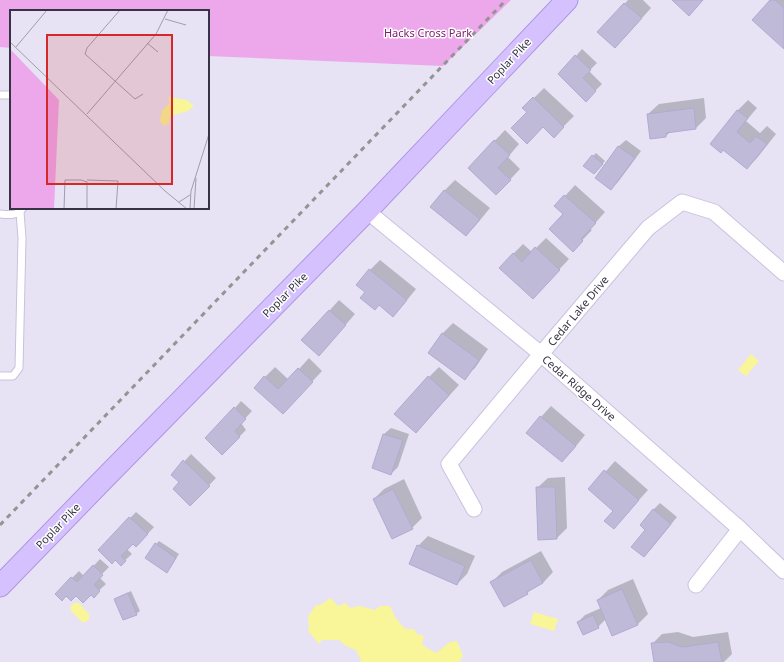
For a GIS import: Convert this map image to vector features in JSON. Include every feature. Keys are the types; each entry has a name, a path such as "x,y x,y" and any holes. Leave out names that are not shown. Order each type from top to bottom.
{"main road":[{"name":"Poplar Pike","path":"0,586 368,211 567,0"}],"street":[{"name":"Cedar Lake Drive","path":"474,509 449,464 648,228 682,202 714,212 784,273"},
{"name":"Cedar Ridge Drive","path":"368,211 541,354 740,529 784,571"},
{"path":"696,584 740,529"}],"lane":[{"path":"0,214 12,215 21,210 22,238 19,368 13,376 0,376"}],"green space":[{"name":"Hacks Cross Park","path":"0,0 511,0 443,66 209,56 209,10 10,10 10,48 0,47"}],"shaded area":[{"path":"751,354 759,361 746,376 738,370"},
{"path":"331,598 338,606 346,603 350,608 359,606 375,610 380,606 390,606 395,617 405,629 414,629 417,634 424,636 422,644 427,648 436,653 450,642 457,641 463,656 459,662 360,662 361,660 356,650 346,646 339,640 322,640 319,644 308,631 308,616 316,605 320,605"},
{"path":"74,603 79,603 89,614 89,619 86,622 82,622 71,611 70,607"},
{"path":"534,612 558,619 554,631 530,624"}],"building":[{"path":"672,0 703,0 689,16"},
{"path":"770,0 775,0 784,8 784,49 752,20"},
{"path":"624,3 642,18 615,48 597,32"},
{"path":"575,55 591,70 583,78 596,91 586,102 558,74"},
{"path":"533,97 564,127 554,138 543,127 527,144 511,128 527,112 522,108"},
{"path":"694,108 696,129 666,133 666,137 650,139 647,114"},
{"path":"737,110 748,118 737,132 750,143 756,136 767,144 747,169 723,150 721,153 710,144"},
{"path":"494,140 510,155 498,168 511,180 496,195 468,168"},
{"path":"618,146 635,158 611,190 595,178"},
{"path":"592,155 603,164 594,174 583,166"},
{"path":"444,190 480,219 466,236 430,207"},
{"path":"564,195 596,223 581,239 583,241 573,252 549,229 563,214 554,206"},
{"path":"535,247 560,270 533,299 499,268 513,253 522,262"},
{"path":"369,269 407,300 393,317 379,305 375,310 360,298 365,292 356,285"},
{"path":"329,310 346,325 319,356 301,340"},
{"path":"442,333 479,360 465,380 428,353"},
{"path":"298,368 313,382 283,414 254,388 264,376 278,389"},
{"path":"428,376 449,395 416,433 394,414"},
{"path":"234,407 246,419 235,431 240,437 222,455 205,438"},
{"path":"540,416 576,446 562,462 526,433"},
{"path":"383,434 403,440 391,475 372,468"},
{"path":"183,460 210,486 190,506 173,489 179,482 171,475"},
{"path":"604,470 639,500 614,529 604,521 613,511 588,489"},
{"path":"536,487 555,487 557,539 538,540"},
{"path":"393,489 413,529 392,539 373,499"},
{"path":"653,509 671,524 644,557 631,547 645,530 640,525"},
{"path":"129,517 148,534 136,547 133,544 121,556 126,561 121,566 115,560 112,564 98,550"},
{"path":"155,543 176,558 167,573 145,558"},
{"path":"417,545 465,566 457,585 409,564"},
{"path":"531,560 543,583 527,592 528,594 504,607 490,582"},
{"path":"93,565 103,575 94,585 100,591 94,598 91,595 83,603 76,596 71,601 66,596 62,601 55,594 71,577 77,582"},
{"path":"622,589 638,625 612,636 597,600"},
{"path":"128,593 137,615 123,620 114,599"},
{"path":"593,615 599,628 583,635 577,622"},
{"path":"668,642 682,647 718,642 722,662 654,662 651,643"}],"railway":[{"path":"0,525 506,0"}]}
